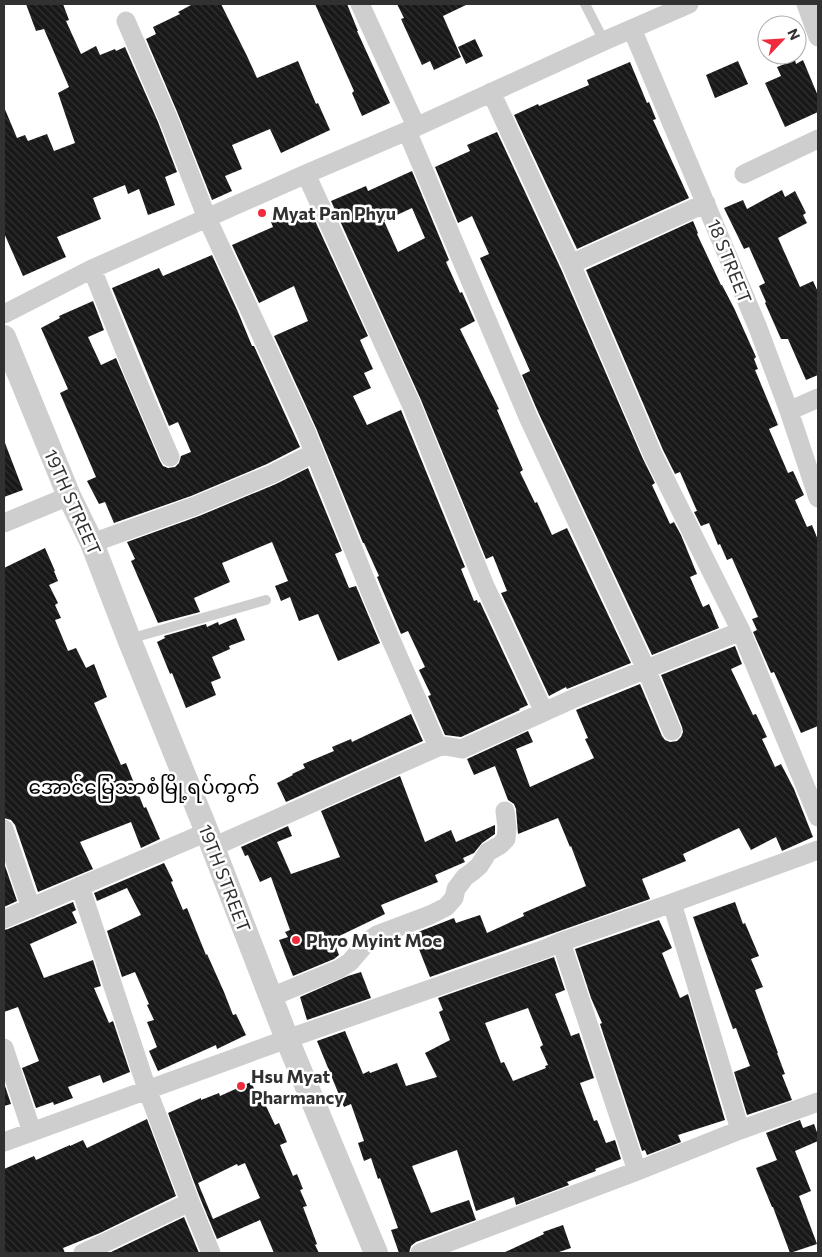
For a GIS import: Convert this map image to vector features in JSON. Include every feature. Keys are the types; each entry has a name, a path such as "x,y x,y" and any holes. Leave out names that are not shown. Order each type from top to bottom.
{"street":[{"path":"360,4 528,417 646,669 672,731"},
{"path":"4,314 92,269 689,4"},
{"path":"806,4 818,37"},
{"path":"126,21 168,118 207,218 314,453 374,601 438,747"},
{"name":"18 STREET","path":"632,29 758,328 818,498"},
{"path":"492,92 571,264 653,454 741,631 818,817"},
{"path":"744,174 818,139"},
{"path":"306,174 411,404 485,586 544,712"},
{"path":"571,264 706,203"},
{"path":"92,269 170,456"},
{"name":"19TH STREET","path":"4,337 69,496 92,542 287,1039 376,1253"},
{"path":"788,411 818,398"},
{"path":"92,542 195,506 272,474 314,453"},
{"path":"4,523 69,496"},
{"path":"4,919 80,886 210,839 438,747 445,746 462,749 544,712 741,631"},
{"path":"271,997 339,969 350,962 368,941 377,935 446,907 454,898 456,889 465,877 479,866 488,852 500,846 506,839 505,811"},
{"path":"4,829 31,908"},
{"path":"4,1142 818,850"},
{"path":"80,886 147,1090 210,1253"},
{"path":"672,903 740,1130"},
{"path":"561,942 637,1171"},
{"path":"4,1048 32,1132"},
{"path":"420,1253 818,1102"},
{"path":"83,1253 190,1202"}],"lane":[{"path":"586,4 604,41"},
{"path":"129,638 266,600"}],"building":[{"path":"26,4 63,4 69,20 66,21 81,54 96,46 100,55 125,47 158,122 177,172 165,177 175,205 148,215 139,189 128,194 125,185 93,198 101,219 57,237 66,257 23,276 4,233 4,107 17,138 25,135 28,141 47,134 54,151 75,143 58,93 69,87 44,29 36,31"},
{"path":"193,4 221,4 257,78 298,61 316,104 318,103 330,130 281,153 270,129 232,145 242,169 225,176 232,191 212,200 146,39 156,34 153,27 180,14 178,12"},
{"path":"315,4 347,4 357,31 390,103 362,116 352,93 354,91"},
{"path":"397,4 468,4 443,16 461,57 434,70 430,61 422,65 401,19 404,18"},
{"path":"475,39 483,56 466,64 458,47"},
{"path":"738,61 748,84 715,98 706,75"},
{"path":"630,62 647,103 649,102 656,119 653,120 689,198 577,249 514,115 589,85 587,80"},
{"path":"782,65 805,65 818,96 818,112 785,127 765,83 781,76 777,67"},
{"path":"497,132 561,269 655,483 652,485 670,524 674,522 681,535 697,574 690,577 703,607 709,604 719,628 652,655 522,375 530,371 480,258 489,254 472,216 458,223 435,167 470,151 467,145"},
{"path":"412,171 449,260 446,262 475,321 460,329 499,409 497,410 523,470 520,472 535,503 537,502 552,535 567,528 631,663 567,689 566,687 549,696 501,593 507,591 493,556 486,559 421,400 331,201 366,186 368,191","holes":["412,208 425,238 398,252 384,221"]},
{"path":"782,190 785,197 795,191 806,213 803,215 807,223 778,238 800,287 813,281 818,292 818,375 806,380 788,339 781,339 765,303 759,286 765,283 749,247 744,249 724,208 743,200 747,209"},
{"path":"311,212 368,336 360,340 373,369 364,373 371,388 353,396 367,425 401,410 465,567 461,569 474,601 480,602 528,705 461,737 445,735 428,696 431,695 419,670 425,667 408,631 401,634 377,577 379,576 363,543 316,428 274,336 308,321 294,286 259,303 232,245 273,227 271,222 287,215 290,222"},
{"path":"693,221 697,234 756,357 754,359 758,369 755,370 778,425 769,429 788,473 793,471 804,495 795,500 807,527 812,525 818,540 818,726 801,733 774,672 771,673 753,632 757,630 752,619 758,617 732,558 727,560 720,544 718,545 709,523 701,526 694,512 697,511 680,472 675,474 663,450 586,270"},
{"path":"212,255 252,346 254,346 300,447 267,464 191,496 114,523 105,502 99,504 87,481 96,477 60,393 68,389 41,328 60,318 59,316 93,301 104,330 88,337 101,365 116,358 160,461 163,466 168,468 175,467 179,463 181,456 191,452 178,422 169,426 112,288 159,268 163,276"},
{"path":"4,443 23,490 4,497"},
{"path":"308,468 342,551 335,554 349,588 356,586 380,643 338,661 318,614 299,621 290,597 281,601 275,586 288,581 272,542 222,563 230,582 194,598 200,612 158,623 131,561 135,559 127,542 199,516 276,484"},
{"path":"45,548 58,581 49,585 58,603 55,605 61,618 55,620 68,651 76,648 86,668 94,664 107,697 94,703 121,765 126,763 144,808 146,807 160,839 141,848 131,822 80,842 93,869 38,892 15,825 11,820 4,818 4,568"},
{"path":"236,618 245,640 229,646 230,649 212,657 221,678 211,682 216,695 186,708 157,642 165,638 164,636 206,624 207,627 218,622 219,625"},
{"path":"735,646 742,664 731,669 753,715 756,714 767,737 762,739 775,767 781,764 794,789 813,837 782,851 776,837 751,850 739,828 683,854 686,861 642,879 650,899 430,977 413,934 454,918 456,923 480,915 487,933 524,916 523,913 586,886 558,818 518,834 516,809 514,804 508,800 495,766 474,775 467,759 528,731 533,742 516,749 530,787 594,758 585,739 588,738 576,710 640,684 662,736 670,742 677,741 683,732 682,727 661,675"},
{"path":"411,714 423,741 286,802 277,783 305,768 303,764 334,751 332,747 351,739 352,742"},
{"path":"400,776 425,842 451,830 456,842 495,825 495,834 482,843 474,853 463,858 465,862 435,875 438,882 381,905 385,914 333,939 339,955 334,959 293,976 279,940 288,937 285,932 290,930 271,877 260,882 248,855 245,856 241,847 288,826 292,836 277,842 291,874 340,857 321,811"},
{"path":"4,863 17,901 4,907"},
{"path":"164,863 173,881 171,882 183,910 187,908 233,1015 236,1014 246,1035 217,1049 216,1045 158,1071 149,1051 157,1047 147,1022 154,1020 147,1005 149,1004 135,972 122,977 107,931 141,915 127,888 97,901 94,893"},
{"path":"73,902 76,910 72,912 77,923 30,944 44,978 93,960 101,986 94,988 109,1023 113,1021 130,1072 103,1083 100,1075 68,1087 73,1098 54,1105 53,1102 36,1108 22,1068 39,1061 18,1007 4,1012 4,930"},
{"path":"735,902 743,924 745,923 759,956 751,959 763,987 755,990 778,1053 785,1074 782,1075 792,1100 747,1115 734,1072 750,1066 736,1028 733,1029 693,917"},
{"path":"659,920 672,948 662,953 680,998 688,994 725,1120 678,1135 681,1142 647,1155 645,1150 642,1151 600,1024 602,1023 591,998 575,949"},
{"path":"554,957 565,990 555,994 571,1036 579,1033 594,1078 580,1083 594,1121 597,1120 606,1143 615,1140 621,1159 567,1182 569,1185 516,1205 514,1197 476,1211 457,1150 412,1166 431,1213 469,1200 476,1220 416,1242 411,1246 409,1253 399,1253 391,1230 398,1228 380,1178 378,1179 371,1158 364,1161 358,1143 364,1141 351,1104 344,1107 317,1041 345,1031 363,1074 397,1063 406,1086 437,1077 425,1053 450,1040 439,1012 443,1010 438,998","holes":["528,1008 543,1045 540,1047 548,1065 545,1066 546,1068 513,1081 504,1062 501,1063 485,1023"]},
{"path":"361,972 371,998 307,1020 300,997"},
{"path":"251,1082 262,1105 265,1104 275,1125 279,1123 287,1142 280,1145 293,1176 297,1174 303,1189 300,1190 307,1206 303,1207 319,1253 274,1253 260,1220 217,1239 168,1113 201,1098 201,1100 219,1093 220,1096","holes":["245,1163 260,1198 213,1219 198,1183 237,1164 238,1166"]},
{"path":"4,1083 11,1104 4,1106"},
{"path":"147,1119 176,1196 100,1233 63,1248 65,1253 4,1253 4,1169 34,1156 36,1160 83,1140 87,1148"},
{"path":"800,1120 803,1128 814,1124 818,1135 818,1141 795,1151 811,1191 799,1196 817,1244 790,1253 756,1168 777,1160 766,1133"},
{"path":"184,1217 199,1253 109,1253"},
{"path":"563,1225 571,1248 556,1253 503,1253 544,1234 543,1232"}],"place":[{"name":"Myat Pan Phyu","path":"262,213"},
{"name":"Phyo Myint Moe","path":"296,940"},
{"name":"Hsu Myat Pharmancy","path":"241,1086"}],"district":[{"name":"အောင်မြေသာစံမြို့ရပ်ကွက်","path":"144,786"}]}
